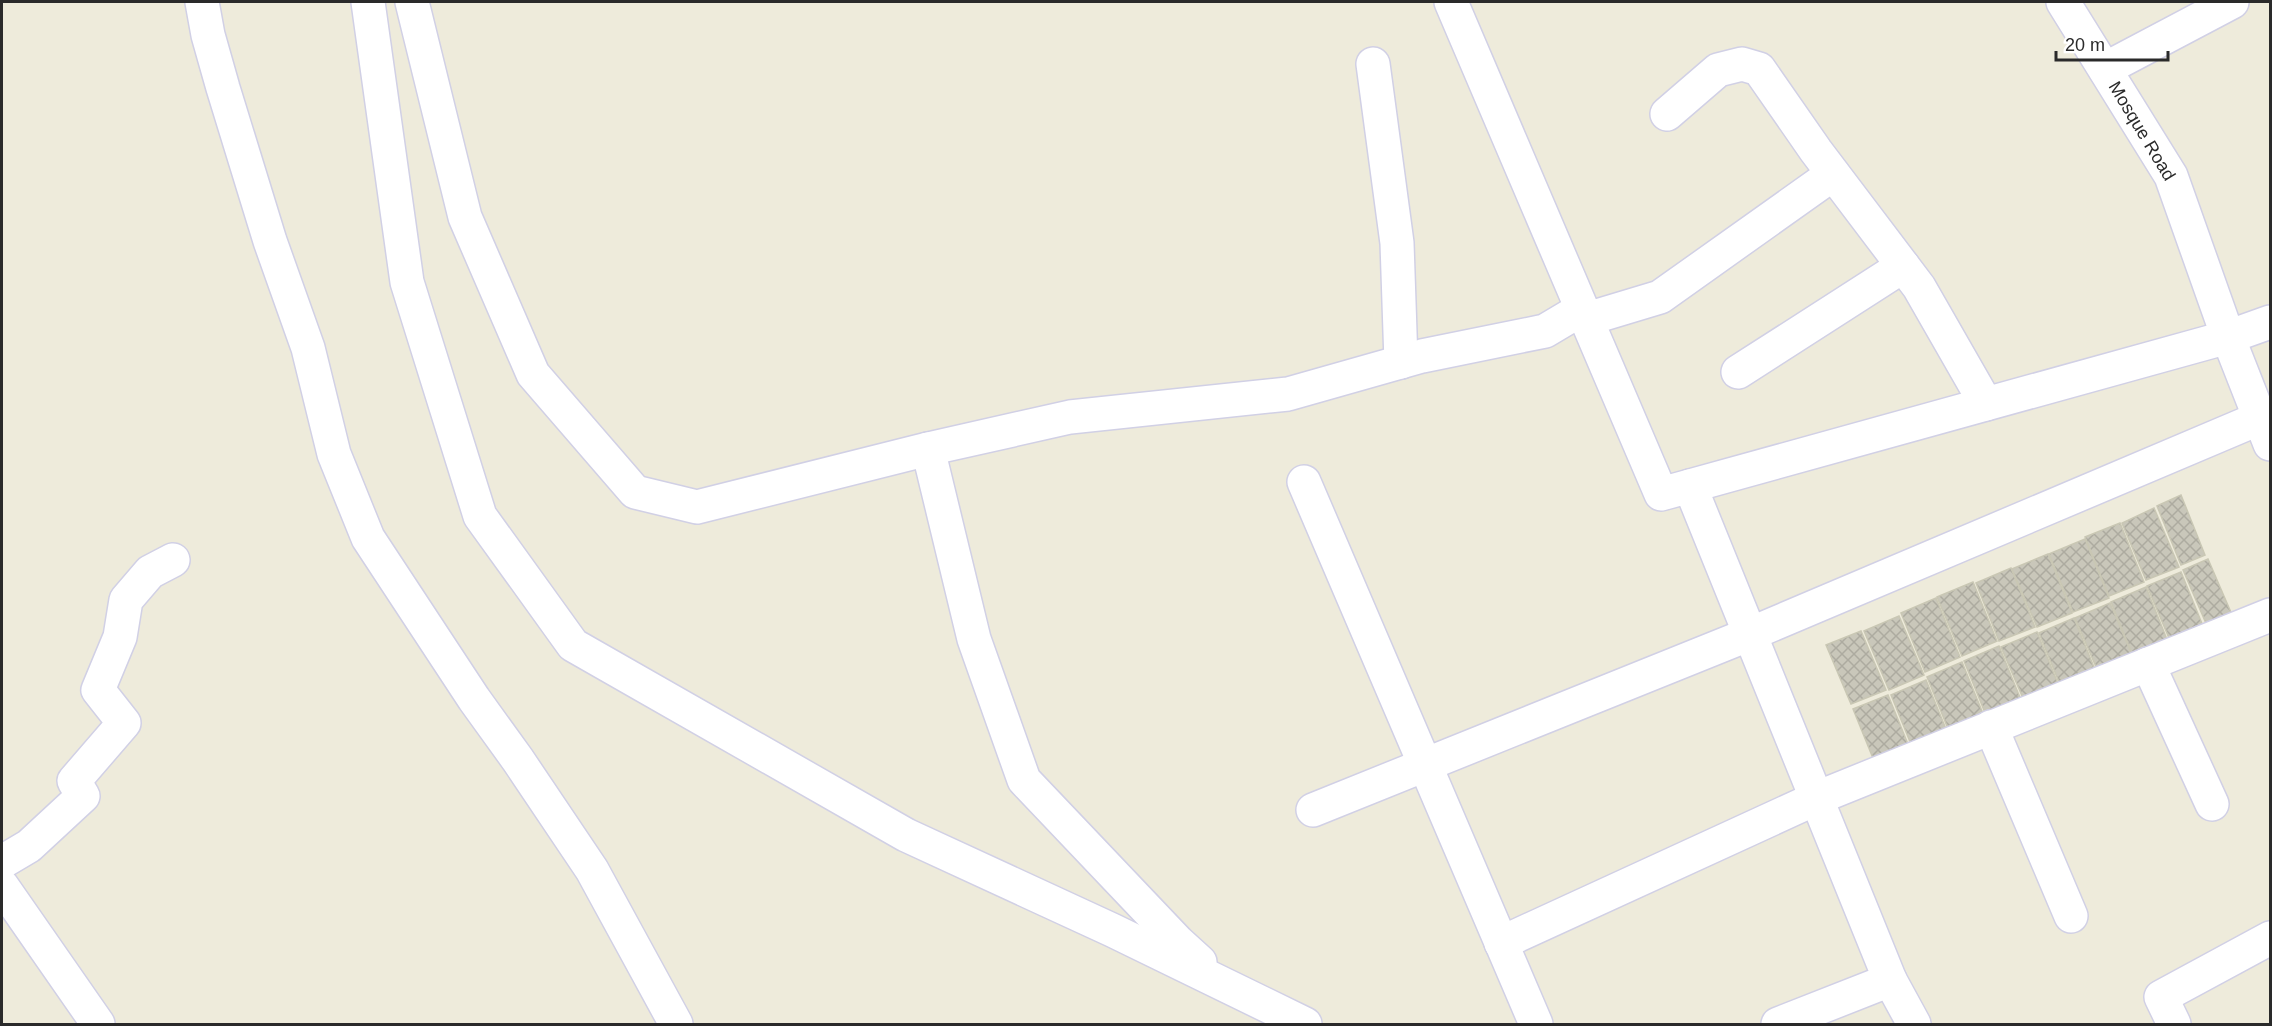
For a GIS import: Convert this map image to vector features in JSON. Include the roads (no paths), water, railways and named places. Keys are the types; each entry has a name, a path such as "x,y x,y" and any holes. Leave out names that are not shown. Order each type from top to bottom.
{"street":[{"path":"202,2 208,35 223,88 270,241 308,348 334,454 368,538 467,690 518,760 592,870 676,1024"},
{"path":"369,2 407,282 480,516 573,645 906,835 1112,930 1305,1024"},
{"path":"412,2 465,217 533,375 635,492 698,507 928,449 1070,417 1288,394 1422,356 1545,331 1585,314 1660,297 1833,174"},
{"path":"1451,2 1661,494 2228,336 2271,322"},
{"name":"Mosque Road","path":"2063,2 2171,176 2228,336 2265,431"},
{"path":"2104,69 2232,2"},
{"path":"1373,64 1397,243 1401,362"},
{"path":"1667,114 1718,70 1742,64 1759,69 1833,174 1919,287 1986,404"},
{"path":"1738,372 1903,266"},
{"path":"1313,810 1750,634 2265,431"},
{"path":"928,449 974,639 1024,780 1178,942 1230,988"},
{"path":"1304,482 1536,1024"},
{"path":"1690,486 1890,980 1914,1024"},
{"path":"2,862 29,846 83,796 74,781 124,723 98,690 120,637 126,600 150,572 173,560"},
{"path":"1502,943 1817,798 2271,615"},
{"path":"2148,664 2212,804"},
{"path":"1991,728 2072,916"},
{"path":"2,886 98,1024"},
{"path":"2174,1024 2161,997 2271,938"},
{"path":"1778,1024 1890,980"}]}
